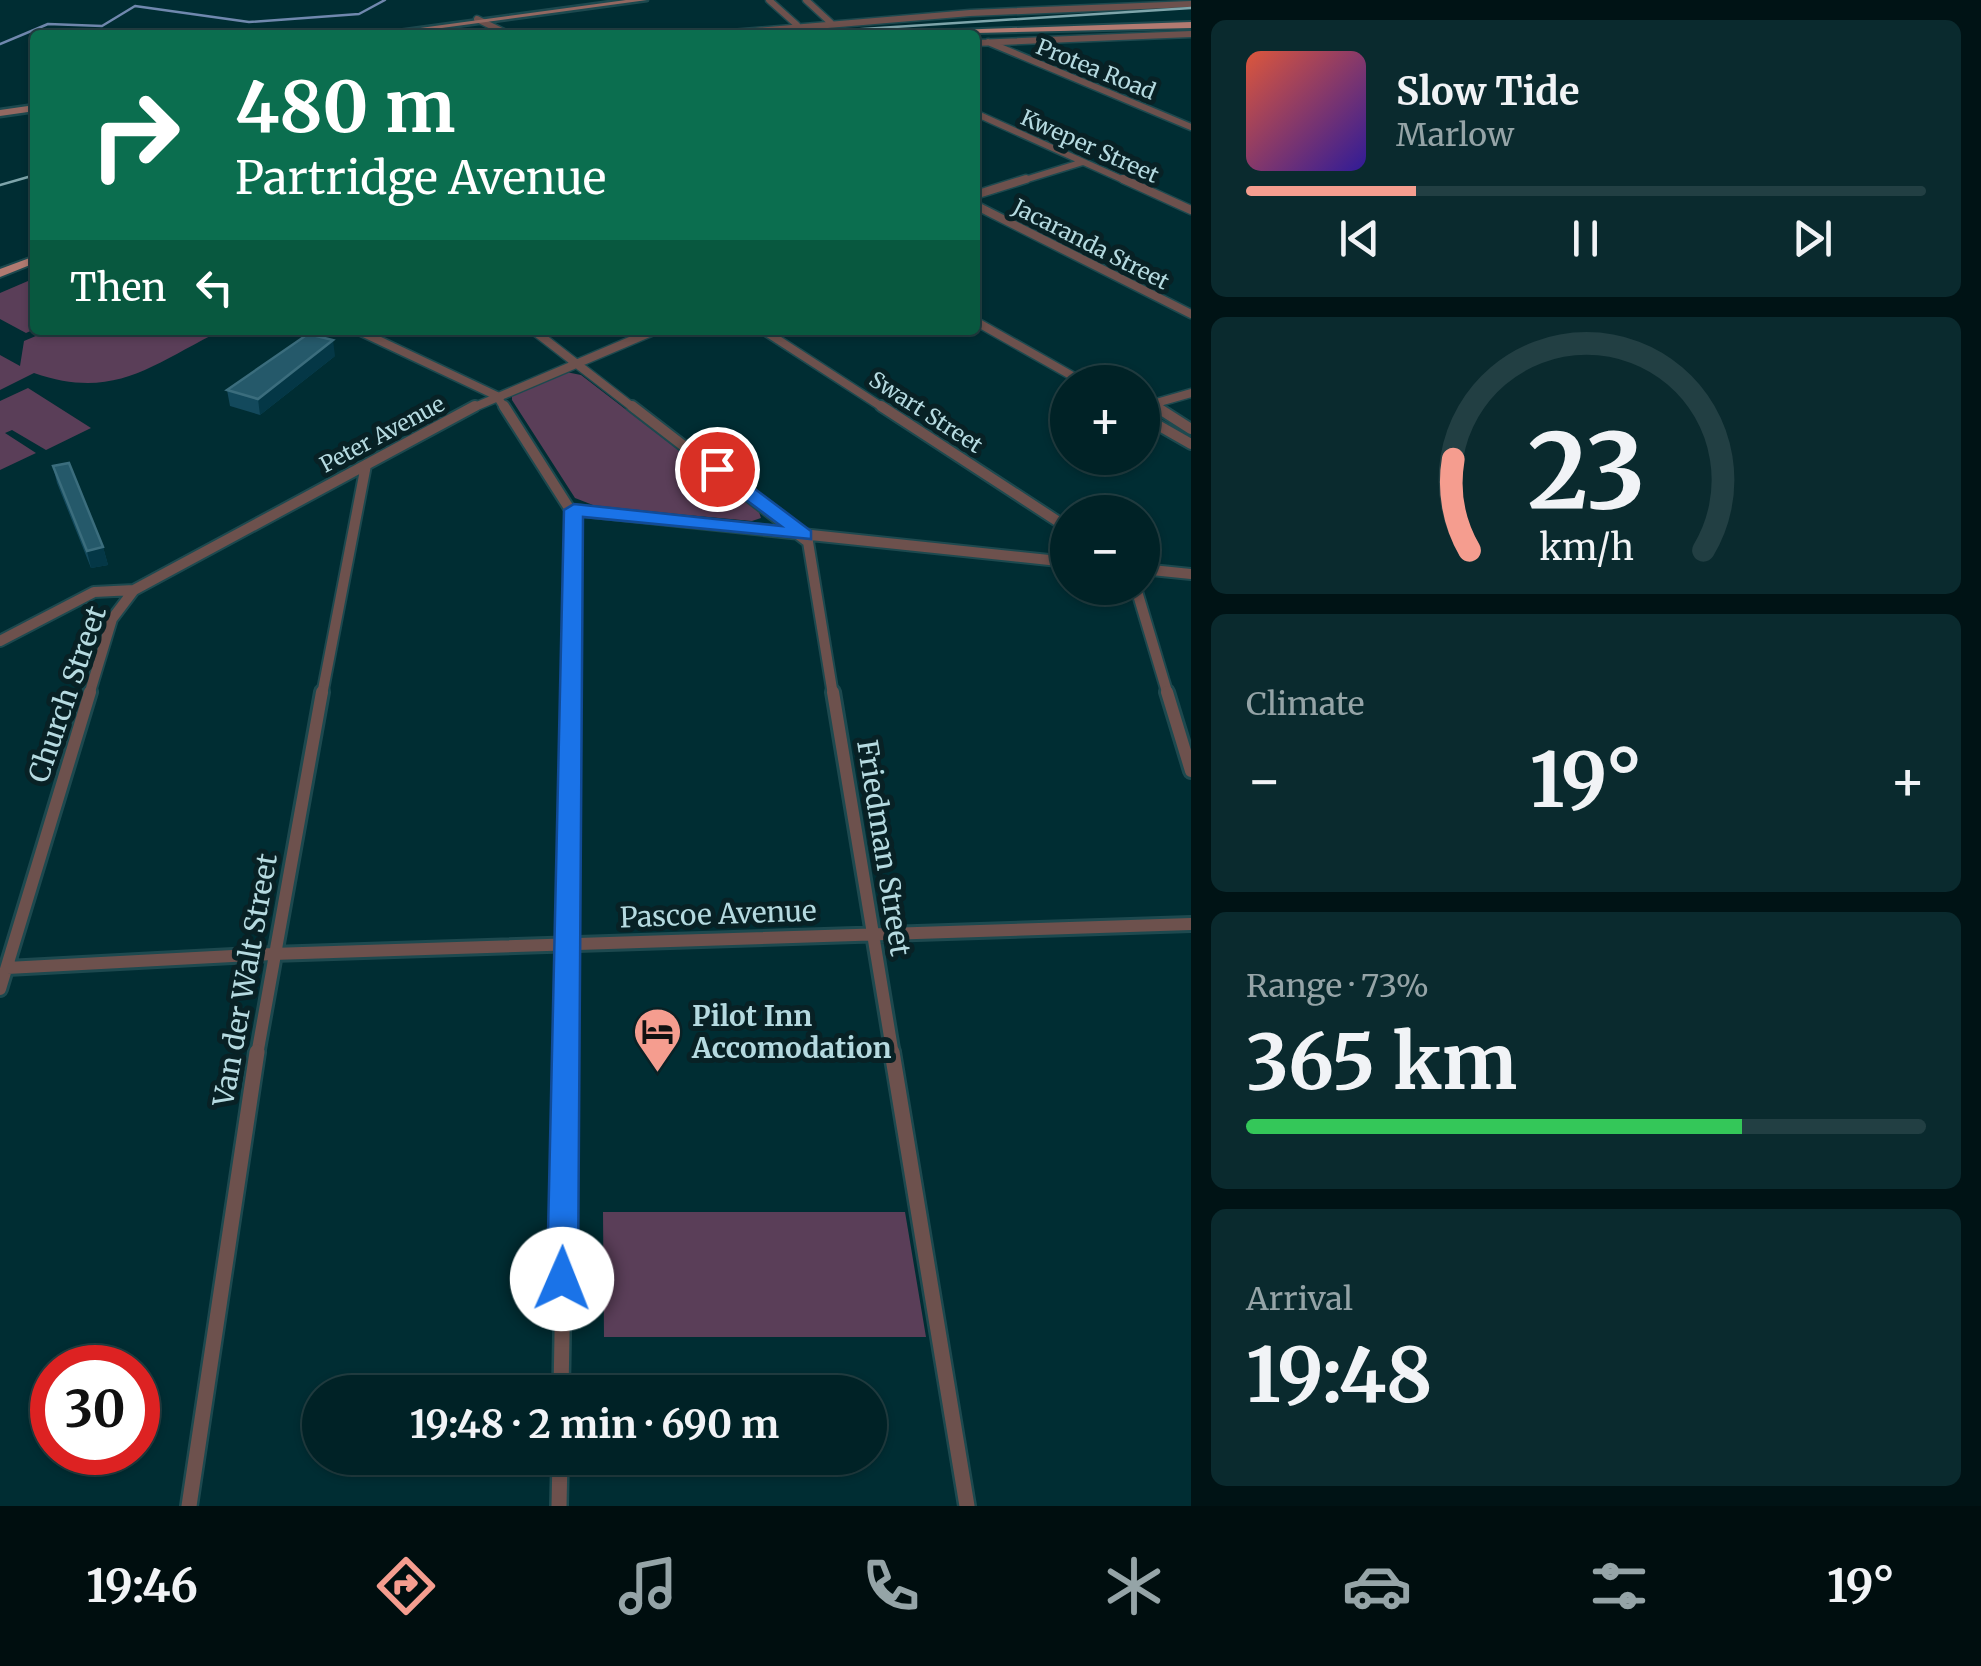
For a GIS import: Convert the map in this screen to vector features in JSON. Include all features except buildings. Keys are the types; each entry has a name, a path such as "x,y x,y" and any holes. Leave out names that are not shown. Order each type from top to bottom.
{"main road":[{"path":"980,31 1191,24"},
{"path":"0,261 30,250"},
{"path":"0,273 30,261"}],"street":[{"path":"409,30 643,0"},
{"path":"769,0 797,25"},
{"path":"806,0 830,22"},
{"path":"752,30 830,22 1191,4"},
{"path":"421,30 480,20 500,30"},
{"path":"980,43 1191,34"},
{"name":"Protea Road","path":"988,42 1191,126"},
{"path":"0,115 30,111"},
{"name":"Kweper Street","path":"980,115 1191,210"},
{"path":"980,193 1083,162"},
{"name":"Jacaranda Street","path":"980,208 1191,314"},
{"path":"980,325 1052,365"},
{"path":"368,335 497,396 574,510 560,1375"},
{"path":"540,335 804,535"},
{"name":"Peter Avenue","path":"134,590 497,396 644,335"},
{"name":"Swart Street","path":"771,335 1050,516"},
{"path":"1160,403 1191,394"},
{"path":"1160,412 1191,429"},
{"path":"1160,426 1191,444"},
{"name":"Van der Walt Street","path":"189,1506 272,954 366,465"},
{"path":"574,510 1050,560"},
{"name":"Friedman Street","path":"804,535 967,1506"},
{"path":"1160,571 1191,574"},
{"path":"0,642 94,592 134,590"},
{"name":"Church Street","path":"0,989 112,619 134,590"},
{"path":"1141,605 1191,771"},
{"name":"Pascoe Avenue","path":"6,968 272,954 1191,924"},
{"path":"559,1506 560,1475"}],"shaded area":[{"path":"30,280 30,331 26,333 0,319 0,293"},
{"path":"38,335 212,335 153,366 110,381 62,381 34,373 0,390 0,355 20,366 24,341"},
{"path":"566,372 581,375 759,512 761,518 752,521 598,507 575,498 512,400 512,394"},
{"path":"28,388 91,428 46,450 12,430 5,433 36,453 0,470 0,401"},
{"path":"603,1212 905,1212 926,1337 604,1337"}],"waterway":[{"path":"34,30 48,24 102,26 135,6 249,22 359,14 385,0"},
{"path":"0,44 30,32"}],"railway":[{"path":"848,30 1191,8"},
{"path":"0,185 30,176"}],"place":[{"name":"Pilot Inn Accomodation","path":"657,1074"}],"route":[{"path":"562,1279 574,510 804,535 717,469"}]}
